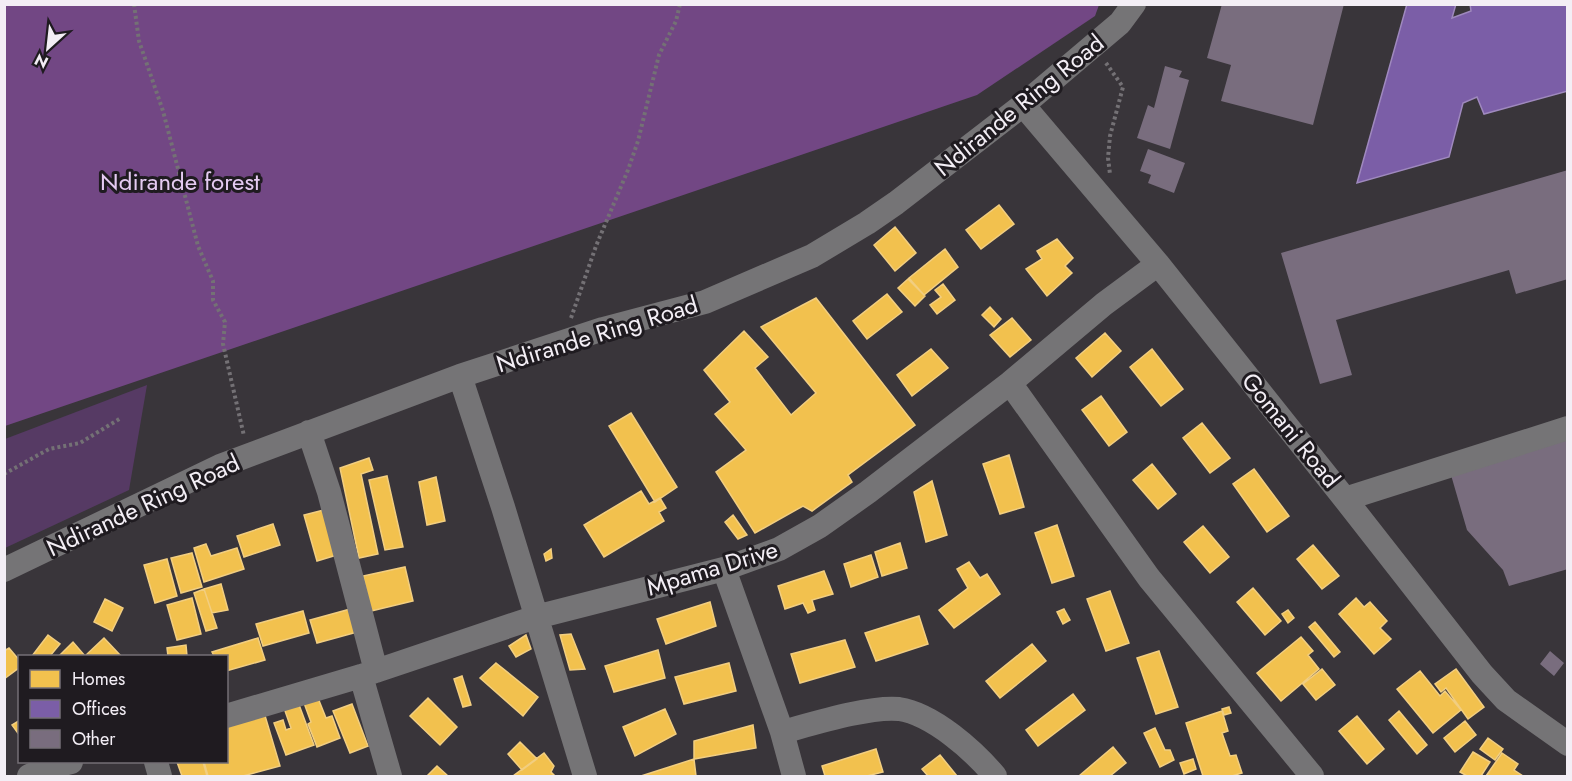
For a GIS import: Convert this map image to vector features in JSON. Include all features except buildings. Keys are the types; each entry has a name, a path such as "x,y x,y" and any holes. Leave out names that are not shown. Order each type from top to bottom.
{"street":[{"name":"Ndirande Ring Road","path":"4,570 249,454 460,376 558,343 705,302 812,256 896,203 1023,105 1120,23 1134,4"},
{"name":"Gomani Road","path":"1023,105 1158,264 1482,674 1506,700 1568,744"},
{"name":"Mpama Drive","path":"228,715 368,674 536,617 724,569 779,549 820,526 1010,383 1104,304 1158,264"},
{"path":"460,376 503,507 585,777"},
{"path":"1010,383 1149,578 1312,777"},
{"path":"1345,499 1568,428"},
{"path":"309,432 329,492 390,777"},
{"path":"724,569 782,732 794,777"},
{"path":"782,732 877,709 900,709 929,720 956,737 995,777"},
{"path":"29,777 47,768 67,763"}],"path":[{"path":"134,4 139,41 163,111 198,246 213,281 213,300 225,322 222,344 249,454"},
{"path":"558,343 575,309 596,246 628,170 638,141 659,55 676,21 680,4"},
{"path":"1092,46 1113,70 1123,87 1110,136 1108,158 1111,181"},
{"path":"4,474 49,450 80,443 121,418"}],"shaded area":[{"path":"147,385 129,490 5,548 5,439"}],"green space":[{"name":"Ndirande forest","path":"4,5 1099,5 1095,16 977,95 5,426"}]}
